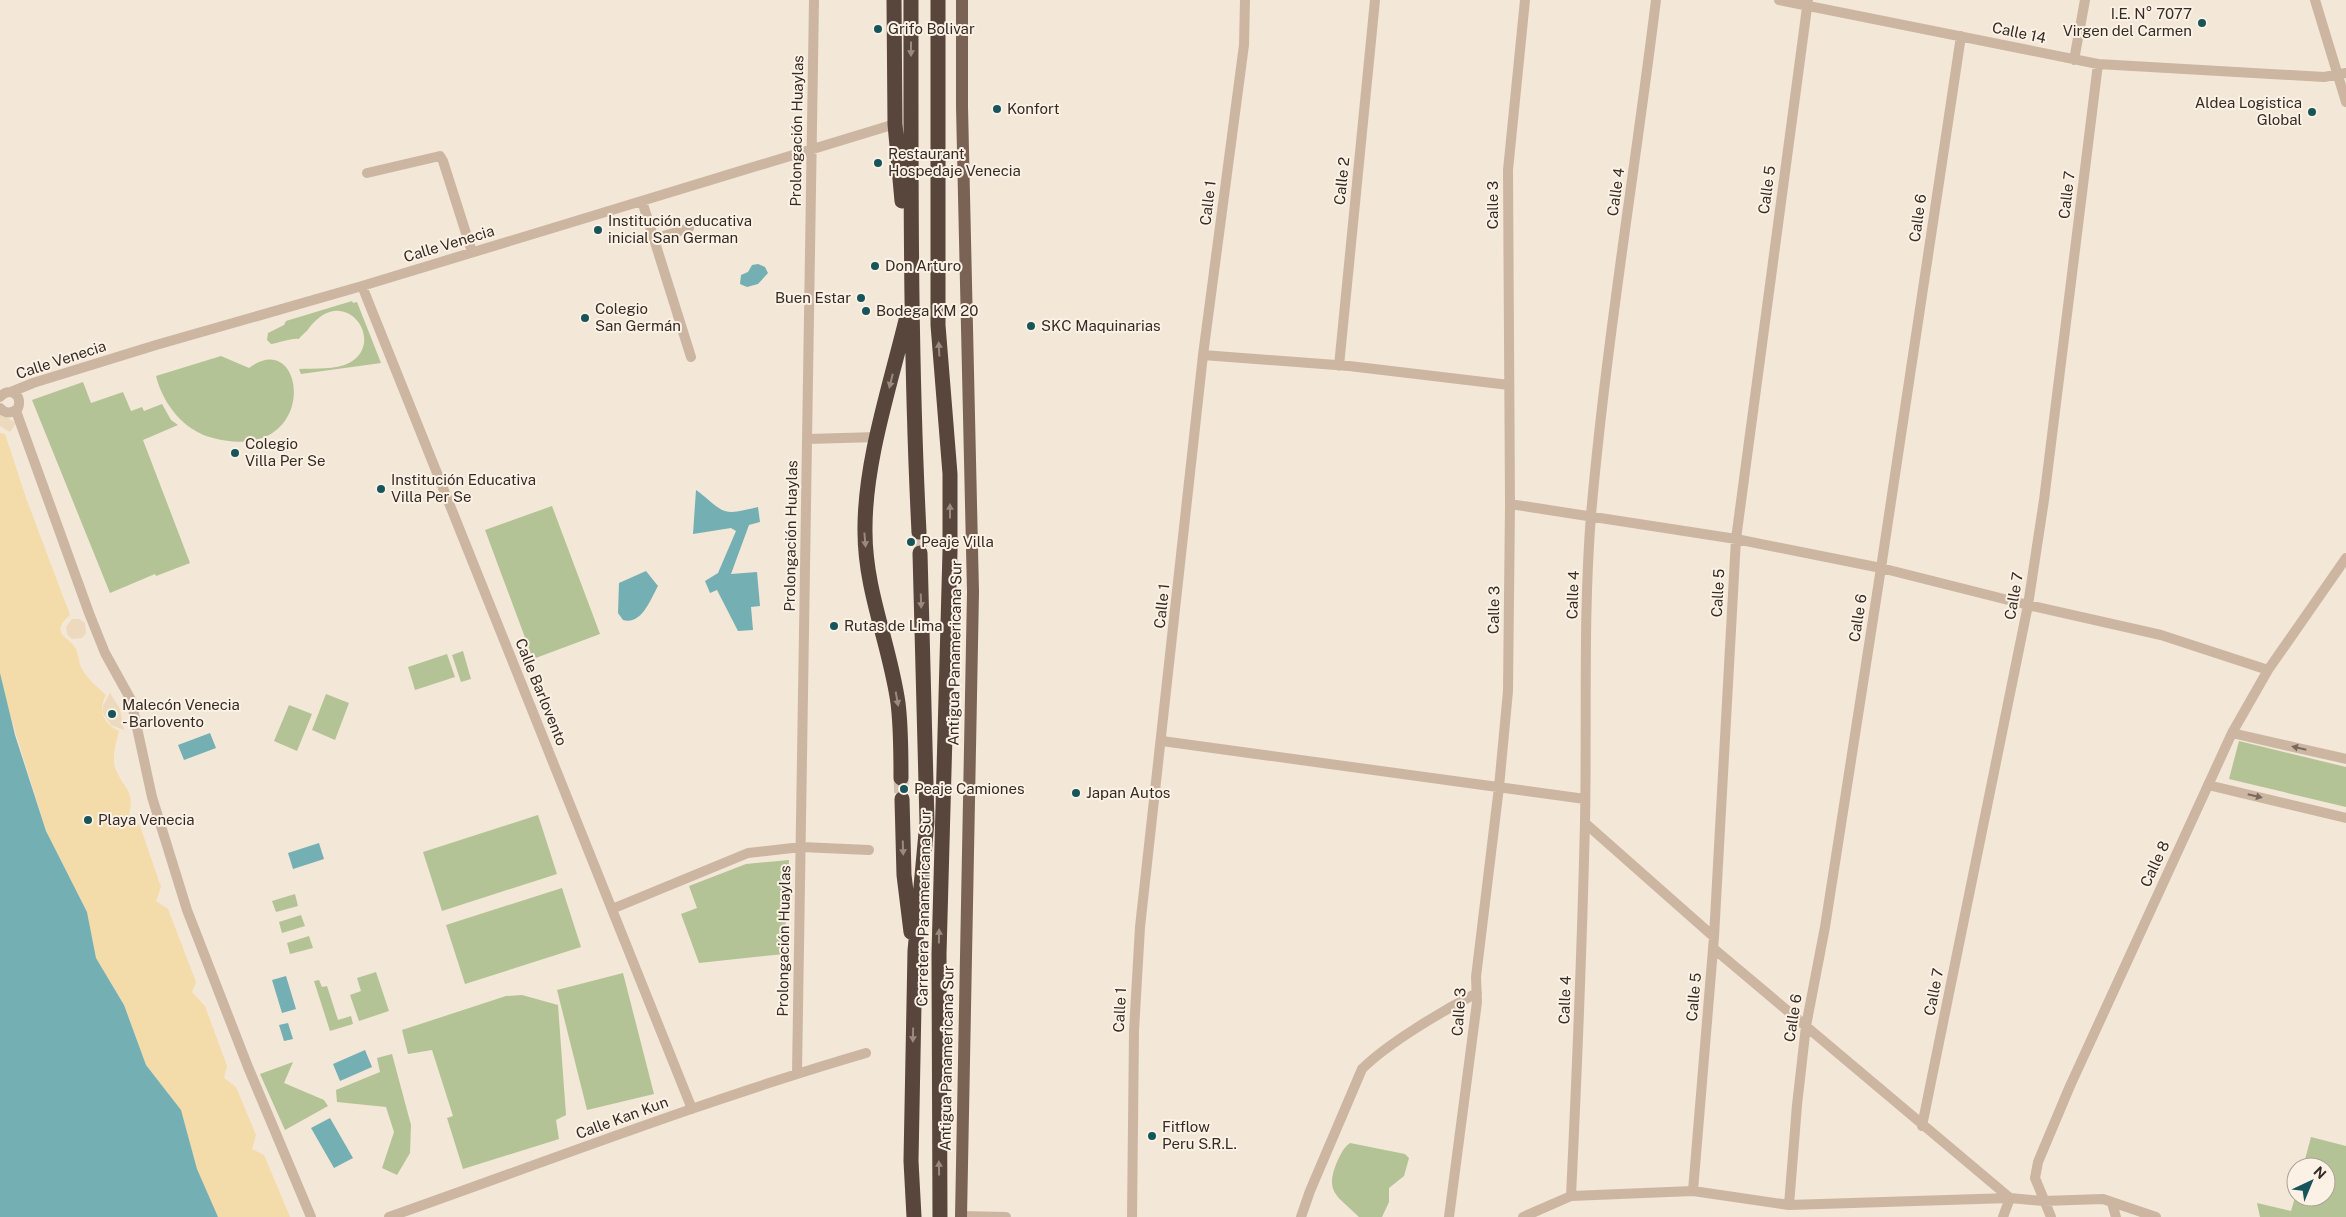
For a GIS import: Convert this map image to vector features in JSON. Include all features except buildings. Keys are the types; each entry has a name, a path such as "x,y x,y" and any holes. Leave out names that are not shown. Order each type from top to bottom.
{"highway":[{"path":"894,0 895,124 910,278 914,436 919,532"},
{"path":"910,278 911,0"},
{"name":"Carretera Panamericana Sur","path":"938,0 938,325 950,474 950,542 939,954 940,1217"},
{"path":"901,778 898,702 869,581 864,533 866,501 877,437 911,299"},
{"name":"Carretera Panamericana Sur","path":"914,1217 911,1161 915,951 927,822 920,553"},
{"name":"Carretera Panamericana Sur","path":"902,799 906,892 915,951"}],"main road":[{"name":"Antigua Panamericana Sur","path":"961,1217 972,592 962,0"}],"street":[{"name":"Prolongación Huaylas","path":"797,1073 814,0"},
{"name":"Calle 1","path":"1132,1217 1134,1031 1140,927 1162,741 1203,354 1244,45 1245,0"},
{"name":"Calle 2","path":"1339,366 1375,0"},
{"name":"Calle 3","path":"1449,1217 1477,993 1476,977 1499,787 1508,691 1510,385 1508,170 1525,0"},
{"name":"Calle 4","path":"1571,1196 1580,1013 1585,823 1586,646 1591,517 1606,375 1656,0"},
{"name":"Calle 14","path":"1779,0 1807,4 2098,64 2324,77 2342,74"},
{"path":"2074,60 2085,0"},
{"path":"2315,0 2342,74 2346,102"},
{"name":"Calle 5","path":"1693,1191 1714,937 1736,539 1807,4"},
{"name":"Calle 6","path":"1789,1205 1796,1104 1806,1026 1825,926 1886,539 1960,36"},
{"name":"Calle 7","path":"1922,1126 2028,605 2044,500 2098,64"},
{"name":"Calle Venecia","path":"0,397 4,392 11,392 33,383 156,345 362,286 895,124"},
{"path":"367,173 440,156 472,252"},
{"path":"642,201 691,356"},
{"path":"654,239 689,228"},
{"name":"Calle Barlovento","path":"362,286 692,1109"},
{"path":"1203,354 1339,366 1510,385"},
{"path":"11,392 17,395 20,401 16,411 89,613 105,653 131,700 152,797 187,910 248,1067 311,1217"},
{"path":"0,408 9,413 16,411"},
{"path":"808,439 877,437"},
{"path":"1510,504 1736,539 1881,568 2028,605 2161,635 2268,670"},
{"name":"Calle 8","path":"2051,1217 2035,1178 2038,1162 2070,1086 2232,733 2268,670 2346,558"},
{"path":"2232,733 2346,759"},
{"path":"1162,741 1585,799"},
{"path":"2208,785 2346,818"},
{"path":"1585,823 1714,937"},
{"path":"612,909 740,855 801,847 869,850"},
{"path":"1713,948 1922,1126 2010,1198"},
{"path":"1301,1217 1310,1191 1362,1069 1399,1041 1456,1004 1477,993"},
{"name":"Calle Kan Kun","path":"390,1217 692,1109 797,1073 866,1052"},
{"path":"1523,1217 1571,1196 1693,1191 1789,1205 2010,1198 2043,1201 2103,1199 2156,1217"},
{"path":"2003,1217 2010,1198"},
{"path":"2112,1203 2116,1217"},
{"path":"961,1217 1006,1217"}],"green space":[{"path":"352,301 353,303 357,302 381,363 301,374 299,369 331,368 344,365 360,354 364,342 363,330 357,320 347,313 336,311 322,315 299,339 271,344 267,340 268,333 284,325 286,321"},
{"path":"221,356 249,368 269,360 283,364 292,378 294,397 288,417 273,433 248,441 213,438 184,423 169,406 156,376"},
{"path":"83,382 91,403 123,392 131,411 142,407 144,411 162,404 171,420 178,425 143,440 190,563 156,576 155,574 110,593 32,400"},
{"path":"552,506 600,634 533,659 485,530"},
{"path":"463,651 471,679 461,682 452,655"},
{"path":"447,654 455,677 415,690 408,667"},
{"path":"326,694 349,703 335,740 312,730"},
{"path":"289,705 312,714 297,751 274,741"},
{"path":"2239,741 2346,767 2346,807 2229,779"},
{"path":"538,815 557,874 442,911 423,852"},
{"path":"789,860 784,954 699,963 681,914 697,908 689,886 746,864"},
{"path":"562,888 581,947 465,984 446,925"},
{"path":"295,894 298,906 276,912 272,901"},
{"path":"301,915 305,926 282,933 279,922"},
{"path":"309,936 313,948 290,954 287,943"},
{"path":"376,972 389,1011 359,1021 350,995 361,991 357,978"},
{"path":"623,973 654,1094 587,1110 557,990"},
{"path":"319,980 322,987 327,986 338,1020 351,1016 353,1024 330,1031 314,981"},
{"path":"522,995 558,1005 566,1115 556,1120 559,1139 463,1169 447,1118 453,1116 432,1050 408,1054 402,1030 506,996"},
{"path":"392,1054 411,1125 410,1153 397,1175 382,1168 394,1132 386,1107 337,1102 336,1090 380,1072 377,1058"},
{"path":"293,1062 284,1083 324,1100 328,1106 285,1130 260,1074"},
{"path":"2311,1137 2346,1146 2346,1217 2260,1217 2257,1203 2291,1211 2292,1207 2336,1207 2336,1157 2306,1157"},
{"path":"1350,1143 1405,1154 1409,1158 1404,1176 1389,1188 1389,1202 1382,1217 1359,1217 1335,1193 1332,1181 1333,1172 1344,1149"}],"sand":[{"name":"Playa Venecia","path":"0,433 5,434 26,498 70,615 61,627 62,635 76,649 80,665 85,674 106,695 102,711 109,725 119,731 114,751 115,766 130,795 129,814 140,826 161,887 156,901 168,909 196,982 192,992 205,1006 227,1066 224,1078 236,1087 256,1135 252,1149 264,1155 290,1217 218,1217 197,1169 181,1110 146,1065 124,1005 96,958 87,912 46,831 4,695 0,673"}],"shaded area":[{"path":"0,413 16,423 10,432 0,426"},
{"path":"72,619 79,619 85,623 86,633 82,638 72,639 67,634 66,627"},
{"path":"110,693 120,709 124,730 111,725 103,713 103,706"}],"water":[{"path":"758,264 765,267 768,273 758,284 747,287 740,284 741,275 748,272 752,265"},
{"path":"696,490 718,508 725,511 737,512 758,507 760,522 749,525 731,574 757,572 760,606 751,607 753,630 738,631 717,590 710,593 705,581 718,573 736,531 731,528 693,534"},
{"path":"646,571 658,586 645,610 640,615 630,621 623,620 618,613 619,583"},
{"path":"0,673 15,735 46,831 87,912 96,958 124,1005 146,1065 181,1110 197,1169 218,1217 0,1217"},
{"path":"210,733 216,748 184,760 178,745"},
{"path":"319,843 324,859 293,869 288,853"},
{"path":"286,976 296,1009 282,1013 272,980"},
{"path":"288,1023 293,1039 284,1041 279,1025"},
{"path":"365,1050 372,1067 340,1081 333,1064"},
{"path":"330,1118 353,1158 334,1168 311,1128"}],"tunnel":[{"path":"919,532 920,553"},
{"path":"901,778 902,799"}],"place":[{"name":"I.E. N° 7077 Virgen del Carmen","path":"2202,23"},
{"name":"Grifo Bolivar","path":"878,29"},
{"name":"Konfort","path":"997,109"},
{"name":"Aldea Logistica Global","path":"2312,112"},
{"name":"Restaurant Hospedaje Venecia","path":"878,163"},
{"name":"Institución educativa inicial San German","path":"598,230"},
{"name":"Don Arturo","path":"875,266"},
{"name":"Buen Estar","path":"861,298"},
{"name":"Bodega KM 20","path":"866,311"},
{"name":"Colegio San Germán","path":"585,318"},
{"name":"SKC Maquinarias","path":"1031,326"},
{"name":"Colegio Villa Per Se","path":"235,453"},
{"name":"Institución Educativa Villa Per Se","path":"381,489"},
{"name":"Peaje Villa","path":"911,542"},
{"name":"Rutas de Lima","path":"834,626"},
{"name":"Malecón Venecia - Barlovento","path":"112,714"},
{"name":"Peaje Camiones","path":"904,789"},
{"name":"Japan Autos","path":"1076,793"},
{"name":"Playa Venecia","path":"88,820"},
{"name":"Fitflow Peru S.R.L.","path":"1152,1136"}]}
